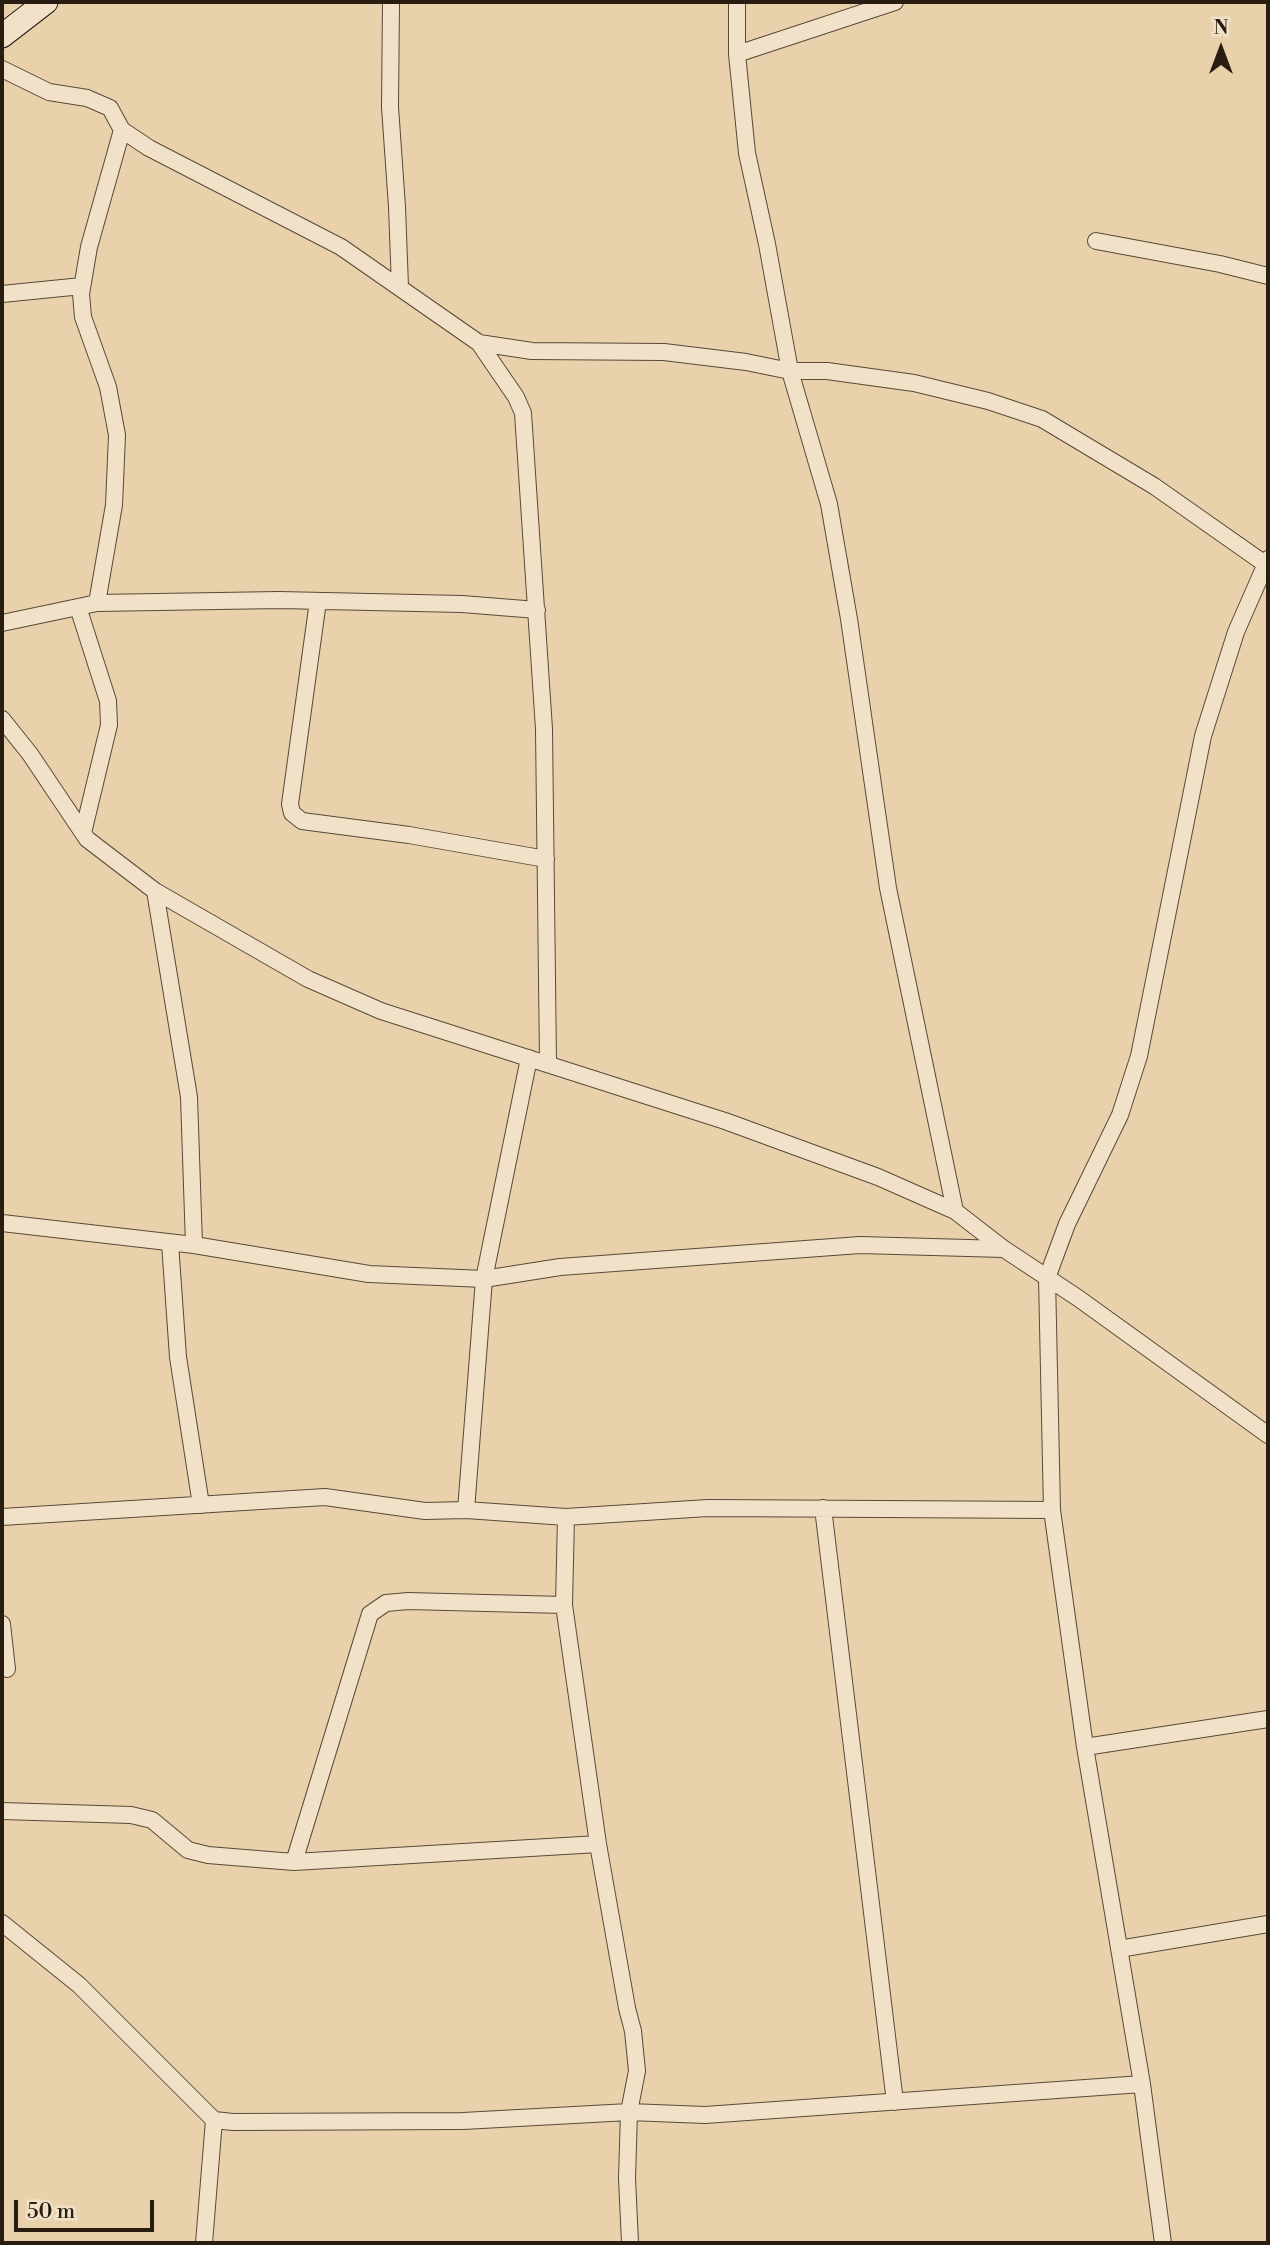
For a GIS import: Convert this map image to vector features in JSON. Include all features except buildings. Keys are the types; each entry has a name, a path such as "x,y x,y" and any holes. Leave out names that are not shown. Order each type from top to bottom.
{"street":[{"path":"2,36 46,2"},
{"path":"391,2 390,107 400,287"},
{"path":"737,2 737,54 747,153 790,371 829,504 849,619 888,888 955,1210"},
{"path":"737,54 895,2"},
{"path":"2,69 49,92 87,98 110,108 122,131 149,148 341,247 479,343 516,397 523,413 544,729 548,1063"},
{"path":"97,603 114,505 117,435 108,387 83,317 82,286 89,247 122,131"},
{"path":"1096,241 1220,264 1268,276"},
{"path":"2,294 82,286"},
{"path":"479,343 532,351 664,352 746,362 790,371 827,371 914,383 988,401 1042,419 1154,486 1267,563 1236,632 1203,736 1139,1056 1120,1115 1067,1224 1047,1278 1052,1510 1085,1747 1142,2084 1163,2243"},
{"path":"318,601 290,804 292,813 302,821 409,835 546,859"},
{"path":"2,623 97,603 318,601 462,604 537,610"},
{"path":"78,607 108,701 109,725 83,833"},
{"path":"2,719 30,754 87,839 155,891 307,979 382,1011 725,1121 878,1177 955,1210 1004,1249 1268,1435"},
{"path":"155,891 189,1097 194,1245"},
{"path":"466,1510 484,1279 529,1058"},
{"path":"2,1223 194,1245 369,1273 484,1279 560,1267 860,1245 1004,1249"},
{"path":"170,1243 178,1357 201,1505"},
{"path":"2,1517 325,1497 425,1511 466,1510 566,1517 708,1508 1052,1510"},
{"path":"823,1508 895,2102"},
{"path":"566,1517 564,1605 597,1844 633,2031 636,2071 629,2112 627,2178 630,2243"},
{"path":"294,1862 370,1614 386,1603 408,1601 564,1605"},
{"path":"2,1623 7,1669"},
{"path":"1085,1747 1268,1719"},
{"path":"2,1811 131,1815 152,1820 188,1850 208,1855 294,1862 597,1844"},
{"path":"2,1923 79,1985 214,2120 463,2121 629,2112 705,2115 1142,2084"},
{"path":"1119,1949 1268,1924"},
{"path":"204,2243 214,2120"}]}
